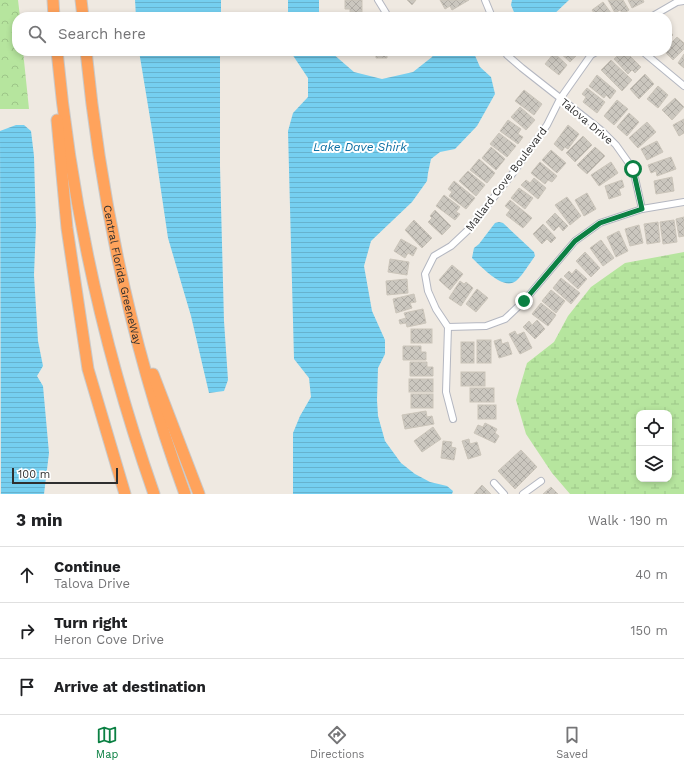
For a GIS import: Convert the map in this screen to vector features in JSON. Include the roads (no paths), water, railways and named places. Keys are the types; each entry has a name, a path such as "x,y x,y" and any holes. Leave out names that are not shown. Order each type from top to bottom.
{"highway":[{"path":"53,0 54,12"},
{"path":"81,0 82,12"},
{"path":"56,56 57,123 67,228 88,369 125,494"},
{"path":"57,56 69,155 90,269 118,382 154,494"},
{"name":"Central Florida GreeneWay","path":"87,56 97,143 111,225 127,300 146,374 168,447 185,494"},
{"path":"111,225 132,305 153,373 199,494"}],"street":[{"path":"378,0 385,12"},
{"path":"486,0 490,12"},
{"path":"660,12 677,2 684,0"},
{"name":"Talova Drive","path":"509,56 560,99 602,131 616,145 633,169 642,209"},
{"name":"Mallard Cove Boulevard","path":"448,327 436,309 428,292 425,274 434,256 451,246 468,230 513,173 547,125 560,99 590,56"},
{"path":"648,56 684,86"},
{"path":"453,419 446,392 448,327 486,326 505,319 524,301 575,241 600,223 642,209 684,202"},
{"path":"523,494 541,481"},
{"path":"494,483 504,494"}],"water":[{"path":"135,0 221,0 221,12 136,12"},
{"path":"288,0 319,0 319,12 288,12"},
{"path":"512,0 569,0 556,12 514,12 511,5"},
{"path":"140,56 220,56 220,166 224,321 228,380 224,391 209,393 191,316 168,238"},
{"name":"Lake Dave Shirk","path":"293,56 335,56 354,72 382,79 413,72 432,56 475,56 480,67 491,77 495,94 477,126 455,149 440,152 431,159 427,181 412,202 371,241 364,266 372,311 385,340 385,354 378,368 377,400 378,416 385,441 401,463 415,474 430,482 447,486 453,491 452,494 293,494 293,433 300,416 311,397 309,378 294,359 288,131 293,113 308,97 308,78"},
{"path":"16,125 24,125 31,131 34,156 36,226 34,275 38,341 43,366 37,376 43,386 49,453 44,494 1,494 0,131"},
{"path":"495,223 503,223 534,252 535,256 519,279 511,283 505,283 493,277 472,258 474,248 479,244"}]}
